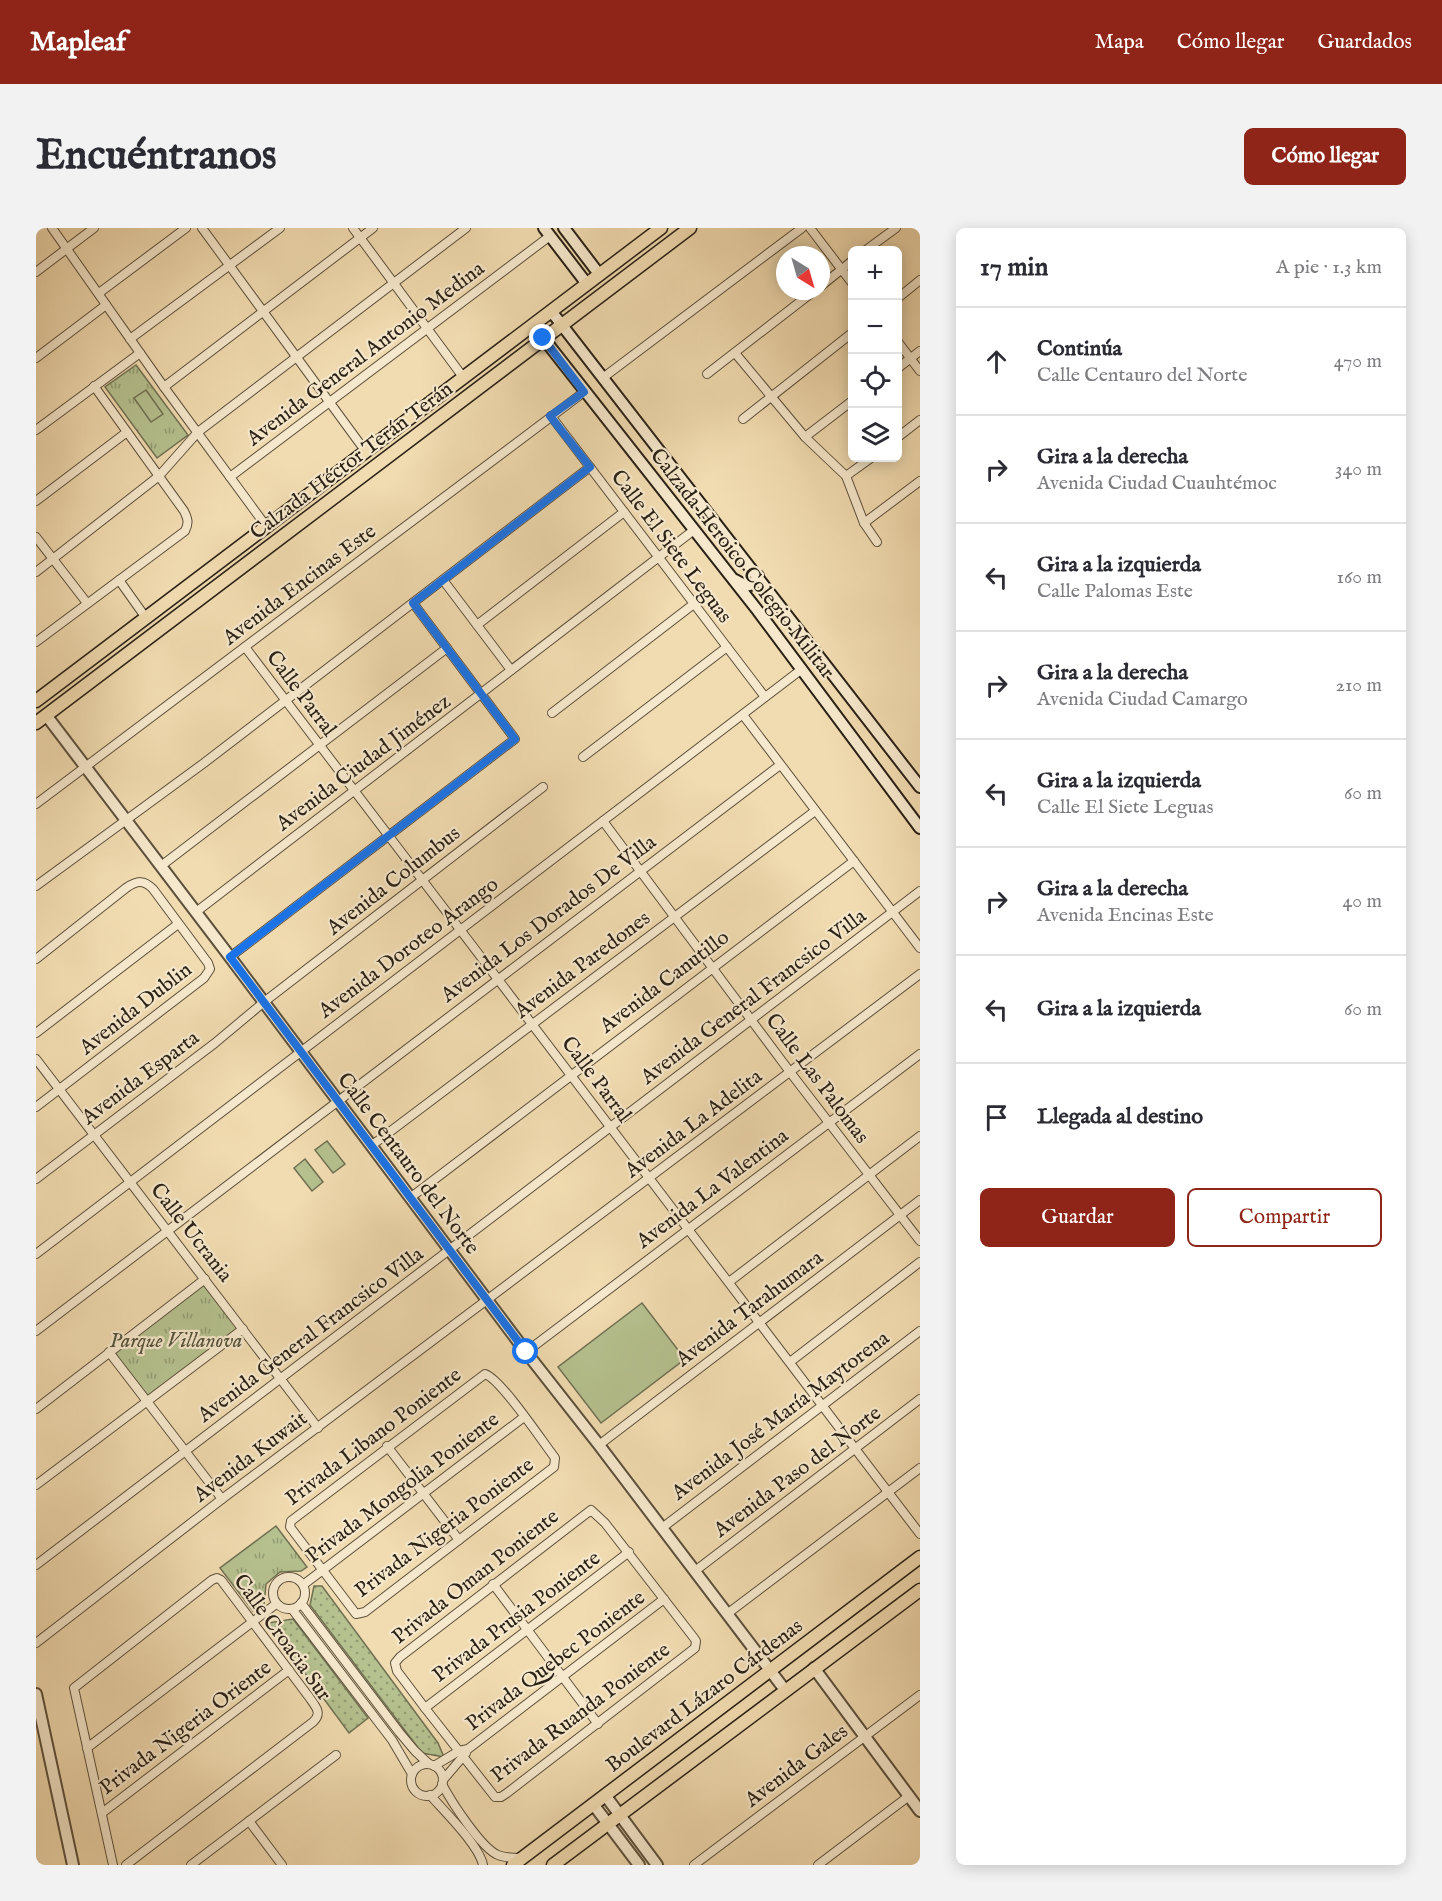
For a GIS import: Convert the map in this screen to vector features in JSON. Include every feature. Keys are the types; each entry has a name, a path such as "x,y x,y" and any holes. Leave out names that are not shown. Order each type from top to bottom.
{"main road":[{"name":"Calzada Héctor Terán Terán","path":"36,701 661,228"},
{"name":"Calzada Héctor Terán Terán","path":"41,719 690,228"},
{"path":"330,499 335,490 364,464 366,452"},
{"path":"41,719 57,691 92,664 105,649"},
{"name":"Boulevard Lázaro Cárdenas","path":"517,1862 920,1557"},
{"path":"553,1865 920,1590"}],"street":[{"path":"52,228 266,526"},
{"path":"36,272 94,228"},
{"path":"99,293 186,228"},
{"path":"202,228 366,452"},
{"path":"130,339 280,228"},
{"path":"353,228 463,377"},
{"path":"164,387 373,228"},
{"path":"36,572 159,476 198,432 466,228"},
{"path":"564,228 599,274"},
{"path":"604,377 802,228"},
{"path":"810,228 848,277"},
{"path":"871,246 896,228"},
{"path":"547,232 587,284"},
{"name":"Avenida General Antonio Medina","path":"230,477 428,329 547,232"},
{"path":"566,257 579,247"},
{"path":"830,278 848,264"},
{"path":"902,294 920,280"},
{"path":"707,374 803,300"},
{"path":"36,358 106,305"},
{"name":"Calzada Heroico Colegio Militar","path":"551,311 920,787"},
{"name":"Calzada Heroico Colegio Militar","path":"533,325 758,611 920,828"},
{"path":"743,419 848,336"},
{"path":"902,348 920,371"},
{"path":"902,364 920,351"},
{"path":"36,430 140,353"},
{"path":"735,353 805,437 846,476 864,524 877,542"},
{"path":"36,642 185,531 188,525 187,516 94,386"},
{"name":"Avenida Encinas Este","path":"36,804 584,392"},
{"path":"805,437 848,404"},
{"name":"Calle El Siete Leguas","path":"550,416 765,697"},
{"path":"902,433 920,420"},
{"path":"36,501 127,432"},
{"path":"846,476 865,462"},
{"path":"36,886 285,701 590,467"},
{"path":"864,524 920,481"},
{"path":"477,625 624,512"},
{"name":"Avenida Ciudad Jiménez","path":"196,912 694,530"},
{"path":"36,537 87,603"},
{"path":"732,579 746,586 754,584 758,576"},
{"path":"119,580 146,618"},
{"path":"443,580 511,670"},
{"path":"758,611 758,603 766,598 779,604"},
{"path":"230,957 515,739 413,603"},
{"path":"552,713 695,603"},
{"name":"Calle Parral","path":"245,647 920,1534"},
{"path":"583,757 727,647"},
{"path":"161,866 447,648"},
{"name":"Avenida Doroteo Arango","path":"36,1254 802,669"},
{"path":"742,715 920,948"},
{"name":"Calle Centauro del Norte","path":"41,719 85,768 161,866 526,1352 785,1690"},
{"name":"Avenida Los Dorados De Villa","path":"36,1331 780,765"},
{"name":"Avenida Columbus","path":"264,1002 543,787"},
{"name":"Avenida Paredones","path":"371,1146 815,811"},
{"name":"Calle Las Palomas","path":"603,821 673,917 920,1241"},
{"name":"Avenida Canutillo","path":"410,1197 854,861"},
{"path":"36,959 126,888 137,882 148,884 153,889 178,924 36,1033"},
{"name":"Avenida General Francsico Villa","path":"36,1565 920,891"},
{"name":"Avenida Dublin","path":"36,1107 209,973 208,963 178,924"},
{"name":"Avenida La Adelita","path":"487,1300 920,974"},
{"name":"Avenida Esparta","path":"36,1179 215,1043 264,1002"},
{"name":"Avenida La Valentina","path":"526,1352 920,1054"},
{"name":"Calle Ucrania","path":"36,1059 318,1428"},
{"path":"729,1282 920,1136"},
{"name":"Avenida Tarahumara","path":"599,1445 920,1200"},
{"path":"790,1362 920,1262"},
{"path":"36,1409 205,1279"},
{"name":"Avenida Kuwait","path":"36,1643 222,1499 487,1300"},
{"path":"36,1485 243,1329"},
{"name":"Avenida José María Maytorena","path":"662,1528 920,1331"},
{"path":"109,1352 222,1499"},
{"name":"Privada Libano Poniente","path":"323,1570 290,1527 291,1521 387,1446 485,1374 495,1379 524,1417"},
{"name":"Avenida Paso del Norte","path":"695,1571 920,1399"},
{"name":"Privada Nigeria Poniente","path":"323,1570 356,1614 365,1612 554,1467 555,1458 524,1417"},
{"name":"Privada Mongolia Poniente","path":"303,1585 524,1417"},
{"path":"387,1446 459,1540"},
{"path":"727,1614 920,1468"},
{"name":"Privada Oman Poniente","path":"425,1708 397,1671 395,1663 584,1514 591,1510 595,1513 629,1552"},
{"path":"629,1552 664,1599"},
{"name":"Privada Prusia Poniente","path":"425,1708 629,1552"},
{"name":"Calle Croacia Sur","path":"87,1748 74,1692 76,1685 217,1578 221,1580 253,1622 318,1712 313,1722 126,1865"},
{"path":"293,1578 303,1585 305,1594 301,1603 292,1609 285,1609 276,1604 273,1592 275,1584 281,1579 293,1578"},
{"path":"493,1584 598,1724"},
{"name":"Privada Ruanda Poniente","path":"461,1754 492,1794 498,1797 503,1796 598,1724 695,1648 696,1641 664,1599"},
{"name":"Privada Quebec Poniente","path":"432,1765 468,1749 664,1599"},
{"path":"301,1603 415,1751 440,1771 442,1782 460,1813 492,1852 517,1862"},
{"path":"113,1864 87,1748 276,1604"},
{"path":"292,1609 403,1756 412,1773 412,1784 415,1790 423,1795 430,1795 437,1791 442,1782"},
{"path":"814,1668 920,1811"},
{"name":"Privada Nigeria Oriente","path":"102,1813 289,1670"},
{"path":"360,1697 368,1691"},
{"path":"36,1694 73,1865"},
{"name":"Avenida Gales","path":"694,1865 920,1696"},
{"path":"425,1708 461,1754"},
{"name":"Privada Quebec Poniente","path":"442,1782 461,1754"},
{"path":"190,1865 336,1755"},
{"path":"412,1773 420,1765 432,1765"},
{"path":"430,1795 473,1847 483,1865"},
{"path":"604,1795 657,1865"},
{"path":"818,1865 909,1796"},
{"path":"593,1804 639,1865"},
{"path":"249,1821 282,1865"}],"green space":[{"path":"136,365 188,435 157,458 105,387"},
{"path":"146,390 163,414 151,422 134,398"},
{"path":"327,1141 345,1164 333,1173 315,1150"},
{"path":"305,1159 323,1182 312,1191 294,1168"},
{"name":"Parque Villanova","path":"205,1280 242,1328 146,1400 110,1352"},
{"path":"642,1303 685,1359 601,1423 558,1367"},
{"path":"276,1526 307,1567 301,1571 280,1572 266,1584 264,1604 253,1611 220,1568"},
{"path":"314,1586 322,1586 438,1743 444,1757 422,1753 310,1605"},
{"path":"293,1619 368,1718 349,1733 268,1623"}],"route":[{"path":"526,1352 230,957 515,739 413,603 590,467 550,416 584,392 543,338"}]}
